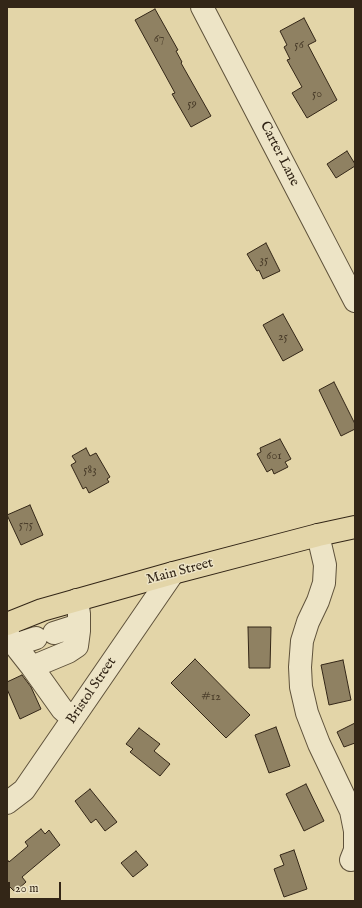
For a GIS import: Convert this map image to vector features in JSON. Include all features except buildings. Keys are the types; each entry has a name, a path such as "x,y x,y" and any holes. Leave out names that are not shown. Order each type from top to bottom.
{"highway":[{"name":"Main Street","path":"7,624 42,610 173,573 318,535 355,527"}],"street":[{"name":"Carter Lane","path":"202,7 355,301"},
{"path":"318,535 325,565 324,583 302,641 300,667 301,687 307,713 314,731 351,811 355,831 355,850 351,860"},
{"name":"Bristol Street","path":"7,803 24,790 173,573"},
{"path":"32,667 68,652 77,646 80,631 77,600"},
{"path":"11,638 45,636 79,625"},
{"path":"11,638 62,709 73,719"}]}
